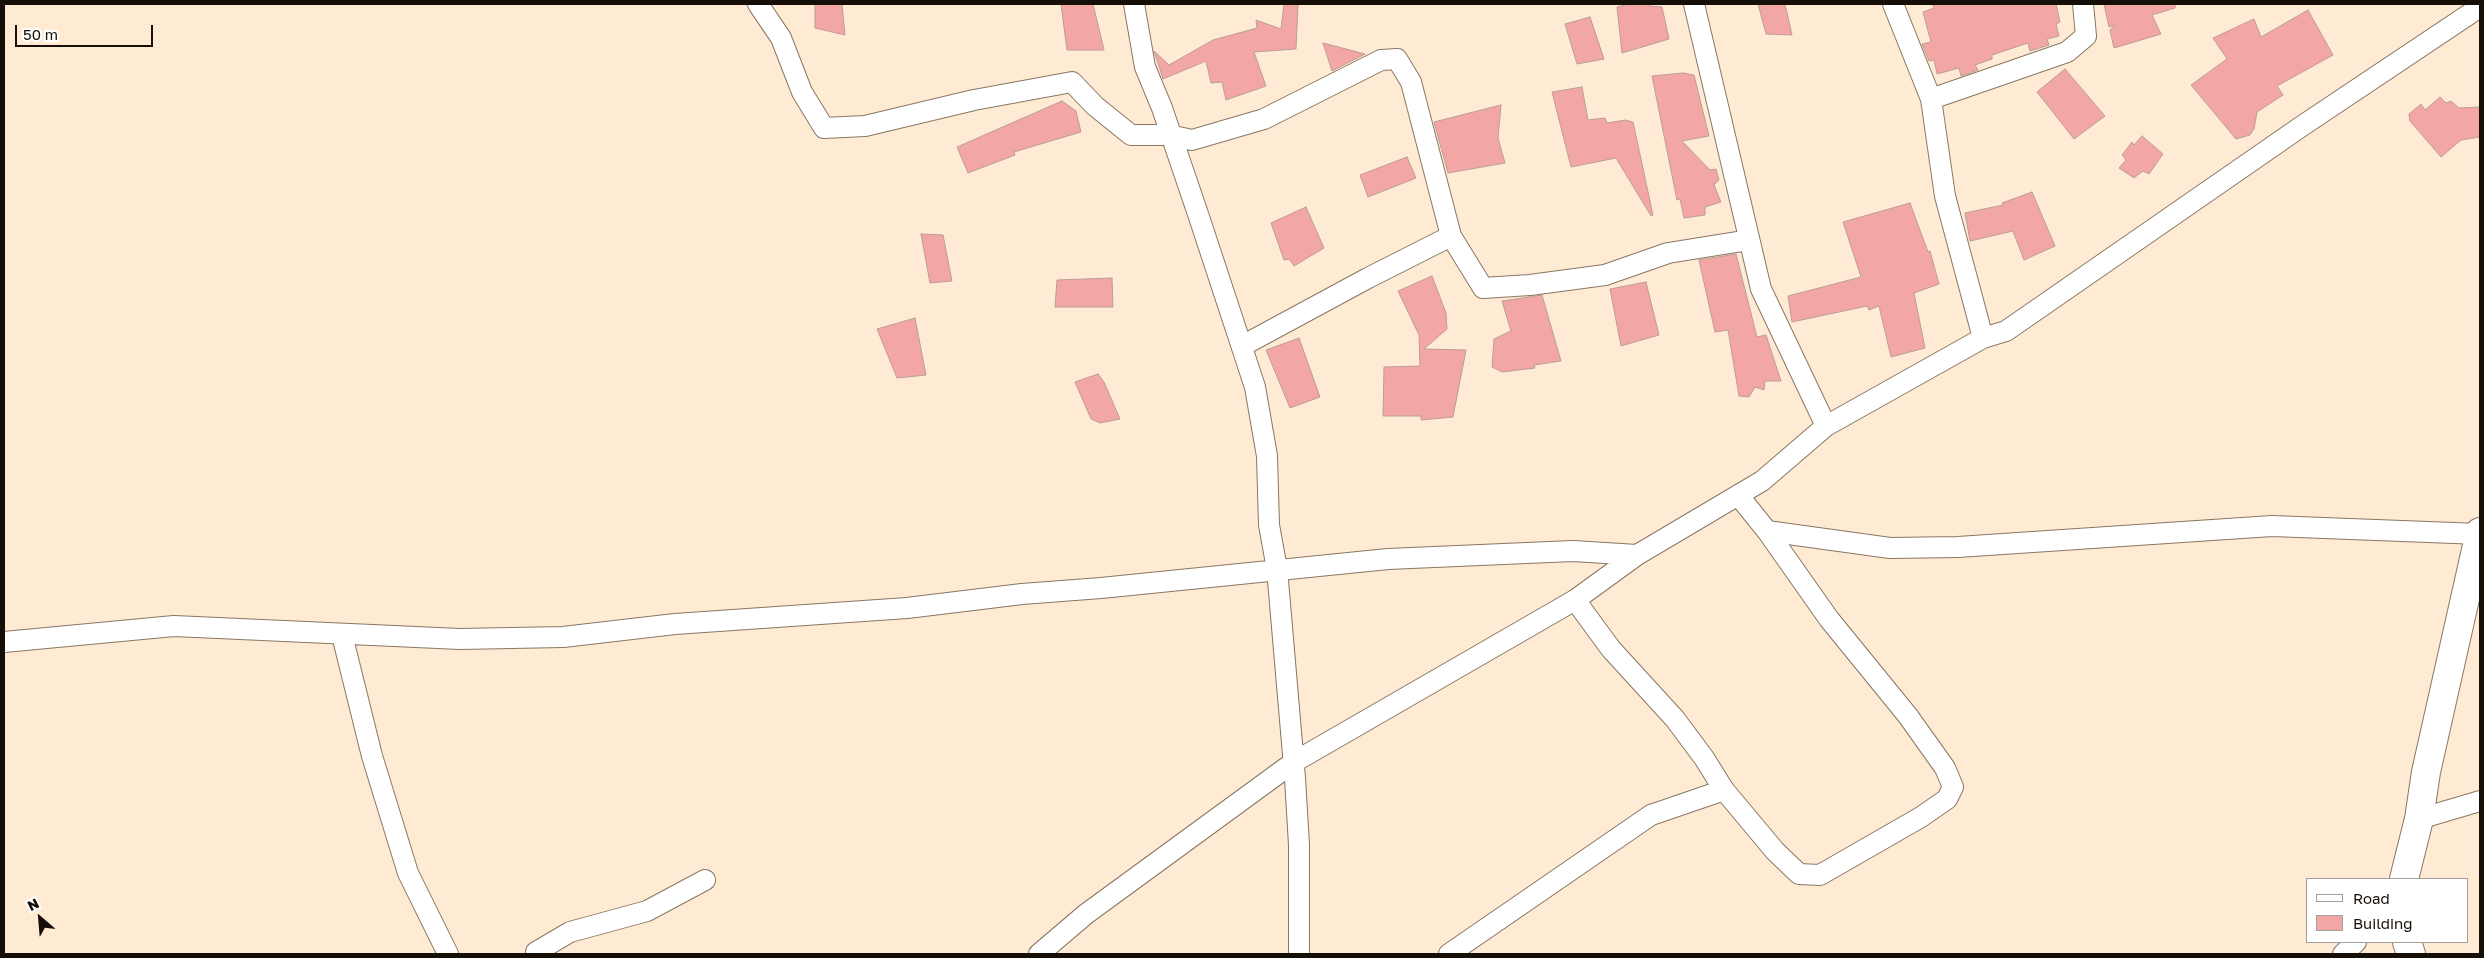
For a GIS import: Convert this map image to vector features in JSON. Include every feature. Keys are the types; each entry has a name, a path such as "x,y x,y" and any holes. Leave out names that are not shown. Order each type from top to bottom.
{"street":[{"path":"758,4 781,38 802,92 824,128 865,126 974,100 1072,82 1095,106 1131,135 1169,135 1192,140 1264,119 1380,60 1397,59 1411,82 1451,236 1483,288 1530,285 1605,275 1668,253 1749,240"},
{"path":"1134,4 1144,67 1162,108 1169,135 1255,386 1267,456 1269,525 1277,568 1294,762 1299,845 1299,954"},
{"path":"1694,4 1761,289 1826,426"},
{"path":"1893,4 1932,99 1945,196 1983,338"},
{"path":"1932,99 2067,52 2086,36 2083,4"},
{"path":"1039,954 1086,914 1294,762 1575,600 1637,555 1762,481 1826,426 1983,338 2006,331 2302,126 2480,7"},
{"path":"1242,346 1451,236"},
{"path":"1575,600 1611,649 1675,719 1704,758 1724,790 1775,851 1799,874 1820,875 1922,817 1947,799 1953,787 1945,768 1908,716 1830,619 1767,531 1738,495"},
{"path":"1767,531 1890,548 1958,547 2272,526 2480,534 2475,583 2426,772 2419,819 2404,878"},
{"path":"4,642 174,626 460,640 563,638 675,624 908,608 1022,594 1101,588 1277,568 1388,559 1573,551 1637,555"},
{"path":"342,635 372,756 408,873 448,954"},
{"path":"1449,954 1652,815 1724,790"},
{"path":"2419,819 2480,801"},
{"path":"536,954 536,952 570,932 647,911 705,880"},
{"path":"2343,954 2355,943"}],"building":[{"path":"815,4 842,4 845,35 815,28"},
{"path":"1061,4 1093,4 1104,50 1067,50"},
{"path":"1284,4 1298,4 1296,49 1254,52 1266,86 1226,100 1222,82 1211,83 1206,61 1163,79 1154,51 1169,65 1213,40 1257,28 1256,20 1281,29"},
{"path":"1629,4 1648,4 1650,6 1662,7 1669,39 1622,53 1617,7"},
{"path":"1758,4 1785,4 1792,35 1766,34"},
{"path":"1932,4 2056,4 2060,22 2056,24 2059,36 2047,39 2049,45 2030,51 2028,43 1992,55 1992,59 1975,65 1978,70 1961,76 1959,68 1937,74 1934,60 1929,61 1922,44 1931,42 1923,12 1934,8"},
{"path":"2104,4 2175,4 2175,8 2152,15 2161,34 2114,48 2110,30 2115,25 2109,27"},
{"path":"2308,10 2333,55 2277,86 2283,95 2257,112 2254,129 2250,135 2236,139 2191,85 2227,59 2213,38 2254,19 2261,37"},
{"path":"1590,17 1604,59 1577,64 1565,24"},
{"path":"1323,43 1365,54 1332,71"},
{"path":"2065,69 2105,116 2074,139 2037,92"},
{"path":"1683,73 1694,75 1709,136 1682,141 1710,170 1716,169 1719,180 1714,185 1721,202 1705,207 1705,215 1684,218 1680,199 1677,200 1652,76"},
{"path":"1582,87 1588,120 1605,118 1607,123 1625,120 1633,122 1653,215 1651,216 1616,158 1571,167 1552,92"},
{"path":"2440,97 2446,103 2451,101 2459,108 2480,107 2480,137 2461,140 2441,157 2410,121 2409,114 2421,104 2425,110"},
{"path":"1062,101 1076,111 1081,132 1014,152 1015,155 968,173 957,147"},
{"path":"1501,105 1498,138 1505,163 1448,173 1434,122"},
{"path":"2142,136 2163,154 2149,174 2143,171 2134,178 2119,168 2126,160 2122,155 2132,142 2134,145"},
{"path":"1407,157 1416,178 1368,197 1360,175"},
{"path":"2032,192 2055,246 2024,260 2013,231 1970,241 1965,213 2003,205 2002,203"},
{"path":"1910,203 1928,252 1930,251 1939,284 1914,293 1925,348 1891,357 1879,306 1869,310 1867,306 1792,322 1788,296 1861,277 1843,222"},
{"path":"1306,207 1324,248 1294,266 1289,259 1284,260 1271,223"},
{"path":"921,234 943,235 952,281 930,283"},
{"path":"1736,254 1757,337 1766,335 1781,381 1765,381 1764,390 1755,387 1749,397 1739,396 1728,330 1715,332 1699,260"},
{"path":"1432,276 1446,313 1447,329 1424,349 1466,350 1453,417 1421,420 1421,416 1383,416 1384,367 1420,366 1419,335 1398,291"},
{"path":"1112,278 1113,307 1055,307 1057,280"},
{"path":"1646,282 1659,335 1621,346 1610,289"},
{"path":"1542,295 1561,361 1534,365 1535,368 1502,372 1492,367 1494,339 1511,331 1502,301"},
{"path":"915,318 926,375 897,378 877,329"},
{"path":"1299,338 1320,397 1290,408 1266,350"},
{"path":"1098,374 1104,382 1120,419 1100,423 1091,419 1075,382"}]}
